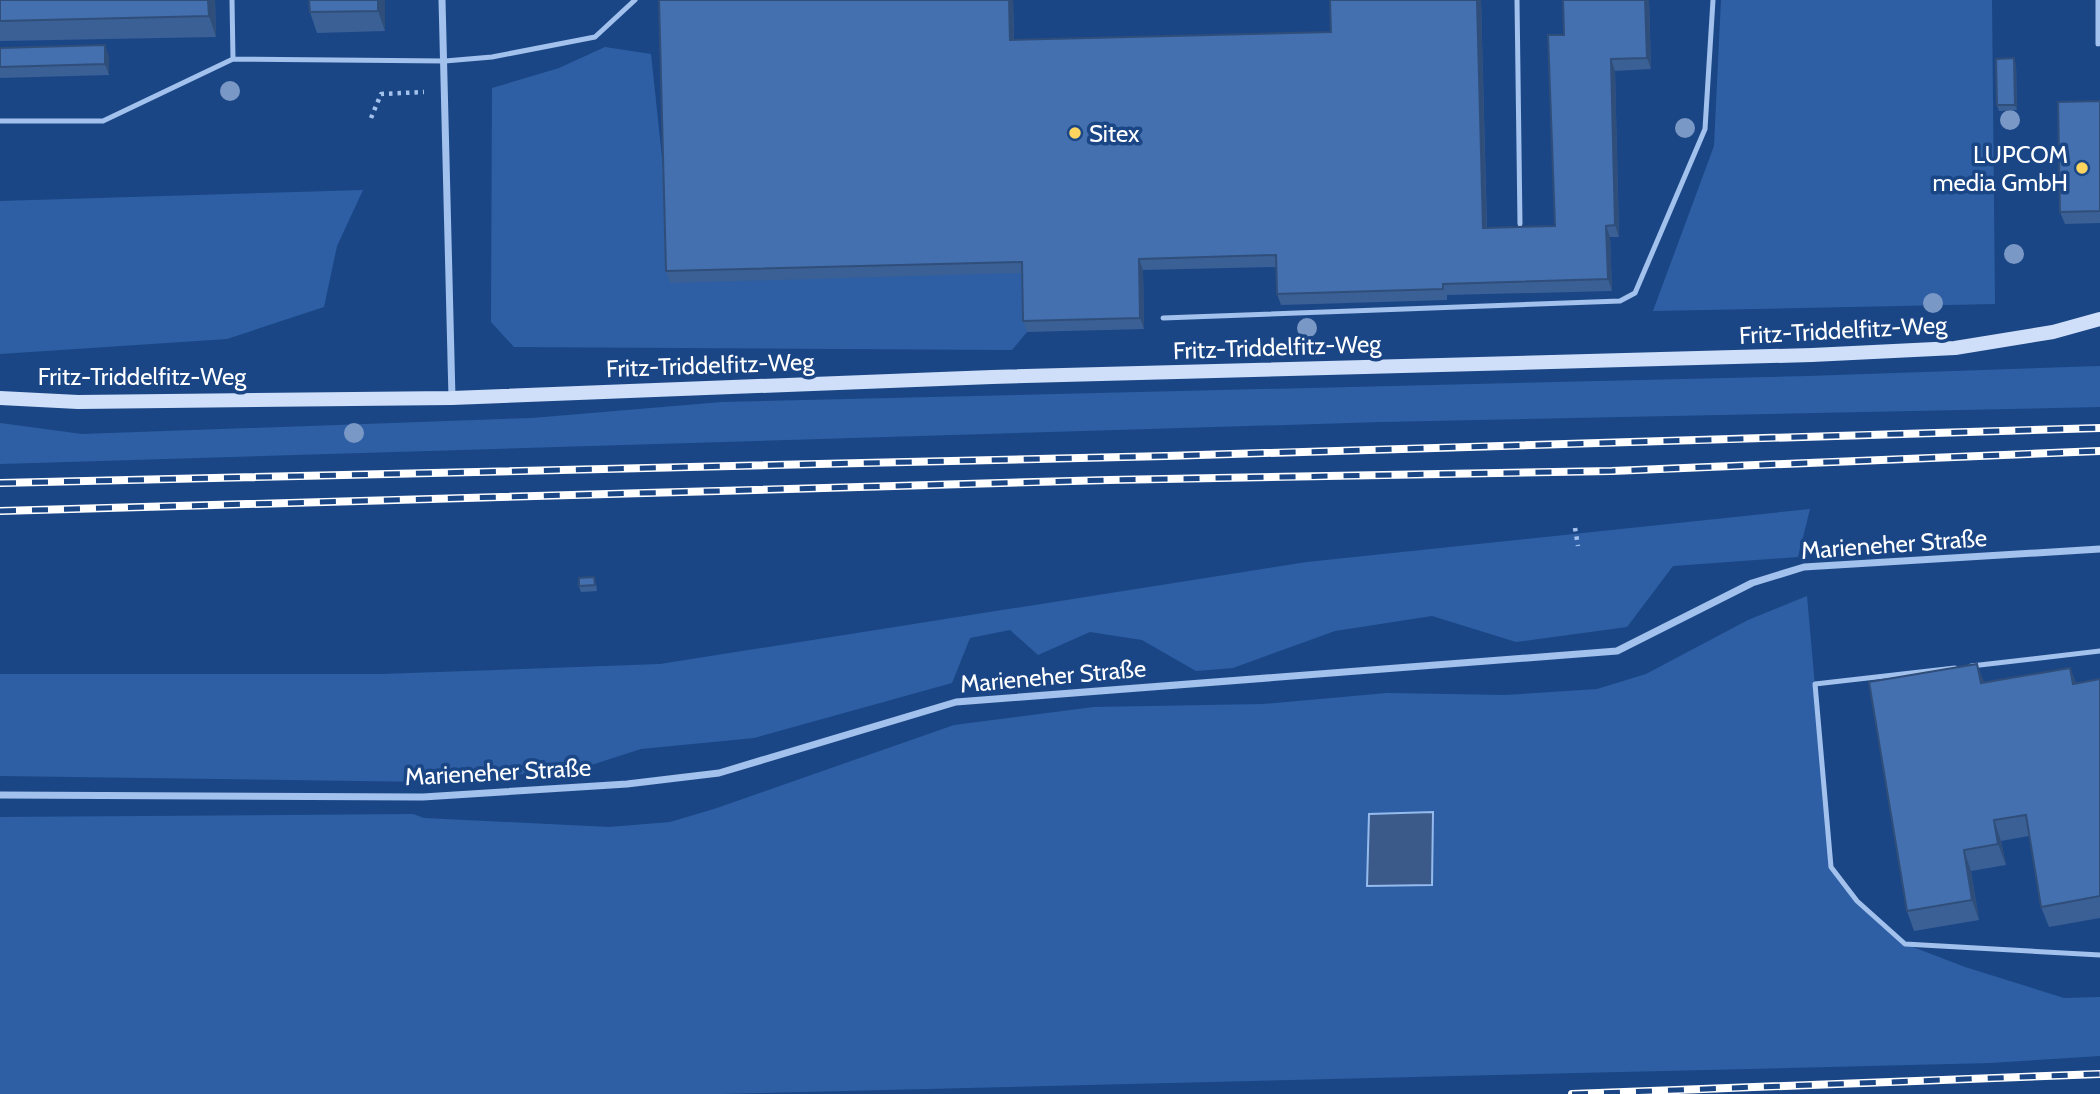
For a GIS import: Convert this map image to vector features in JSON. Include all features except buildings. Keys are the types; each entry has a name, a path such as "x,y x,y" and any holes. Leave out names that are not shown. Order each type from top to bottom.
{"street":[{"path":"442,0 452,398"},
{"name":"Fritz-Triddelfitz-Weg","path":"0,398 78,402 452,398 1006,377 1812,355 1955,348 2053,332 2100,319"},
{"name":"Marieneher Straße","path":"0,795 423,797 626,784 719,773 956,702 1617,651 1752,583 1804,567 2100,549"}],"lane":[{"path":"232,0 233,59"},
{"path":"0,121 103,121 233,59 445,61 492,57 595,37 635,0"},
{"path":"1517,0 1520,224"},
{"path":"1163,318 1620,301 1635,293 1705,129 1713,0"},
{"path":"2098,0 2098,44"},
{"path":"2100,651 1815,684 1831,867 1857,901 1905,944 2100,955"}],"path":[{"path":"371,118 381,94 446,90"}],"shaded area":[{"path":"1721,0 1992,0 1995,304 1653,311 1714,146"},
{"path":"605,47 651,54 664,176 1026,273 1027,332 1012,350 514,347 491,322 492,88 559,68"},
{"path":"363,190 337,246 324,307 227,339 0,354 0,201"},
{"path":"2100,366 2100,407 1381,422 0,464 0,423 82,434 532,418 722,402 1808,376"},
{"path":"1810,509 1798,557 1673,566 1627,627 1516,642 1432,616 1335,631 1233,668 1196,671 1142,640 1090,632 1038,655 1010,630 970,638 952,683 754,738 641,749 579,769 430,782 0,776 0,674 381,674 660,664 1307,562"},
{"path":"1807,596 1831,867 1857,901 1905,944 1965,967 2064,998 2100,997 2100,1056 1990,1063 720,1094 0,1094 0,817 413,814 424,818 609,827 670,822 954,725 1094,707 1263,704 1387,693 1505,695 1597,689 1646,674 1748,620"},
{"path":"1433,812 1432,885 1367,886 1369,814"}],"railway":[{"path":"0,483 1166,456 2100,428"},
{"path":"0,511 1109,480 1612,471 2100,451"},
{"path":"1572,1094 2100,1074"}],"place":[{"name":"Sitex","path":"1075,133"},
{"name":"LUPCOM media GmbH","path":"2082,168"}]}
